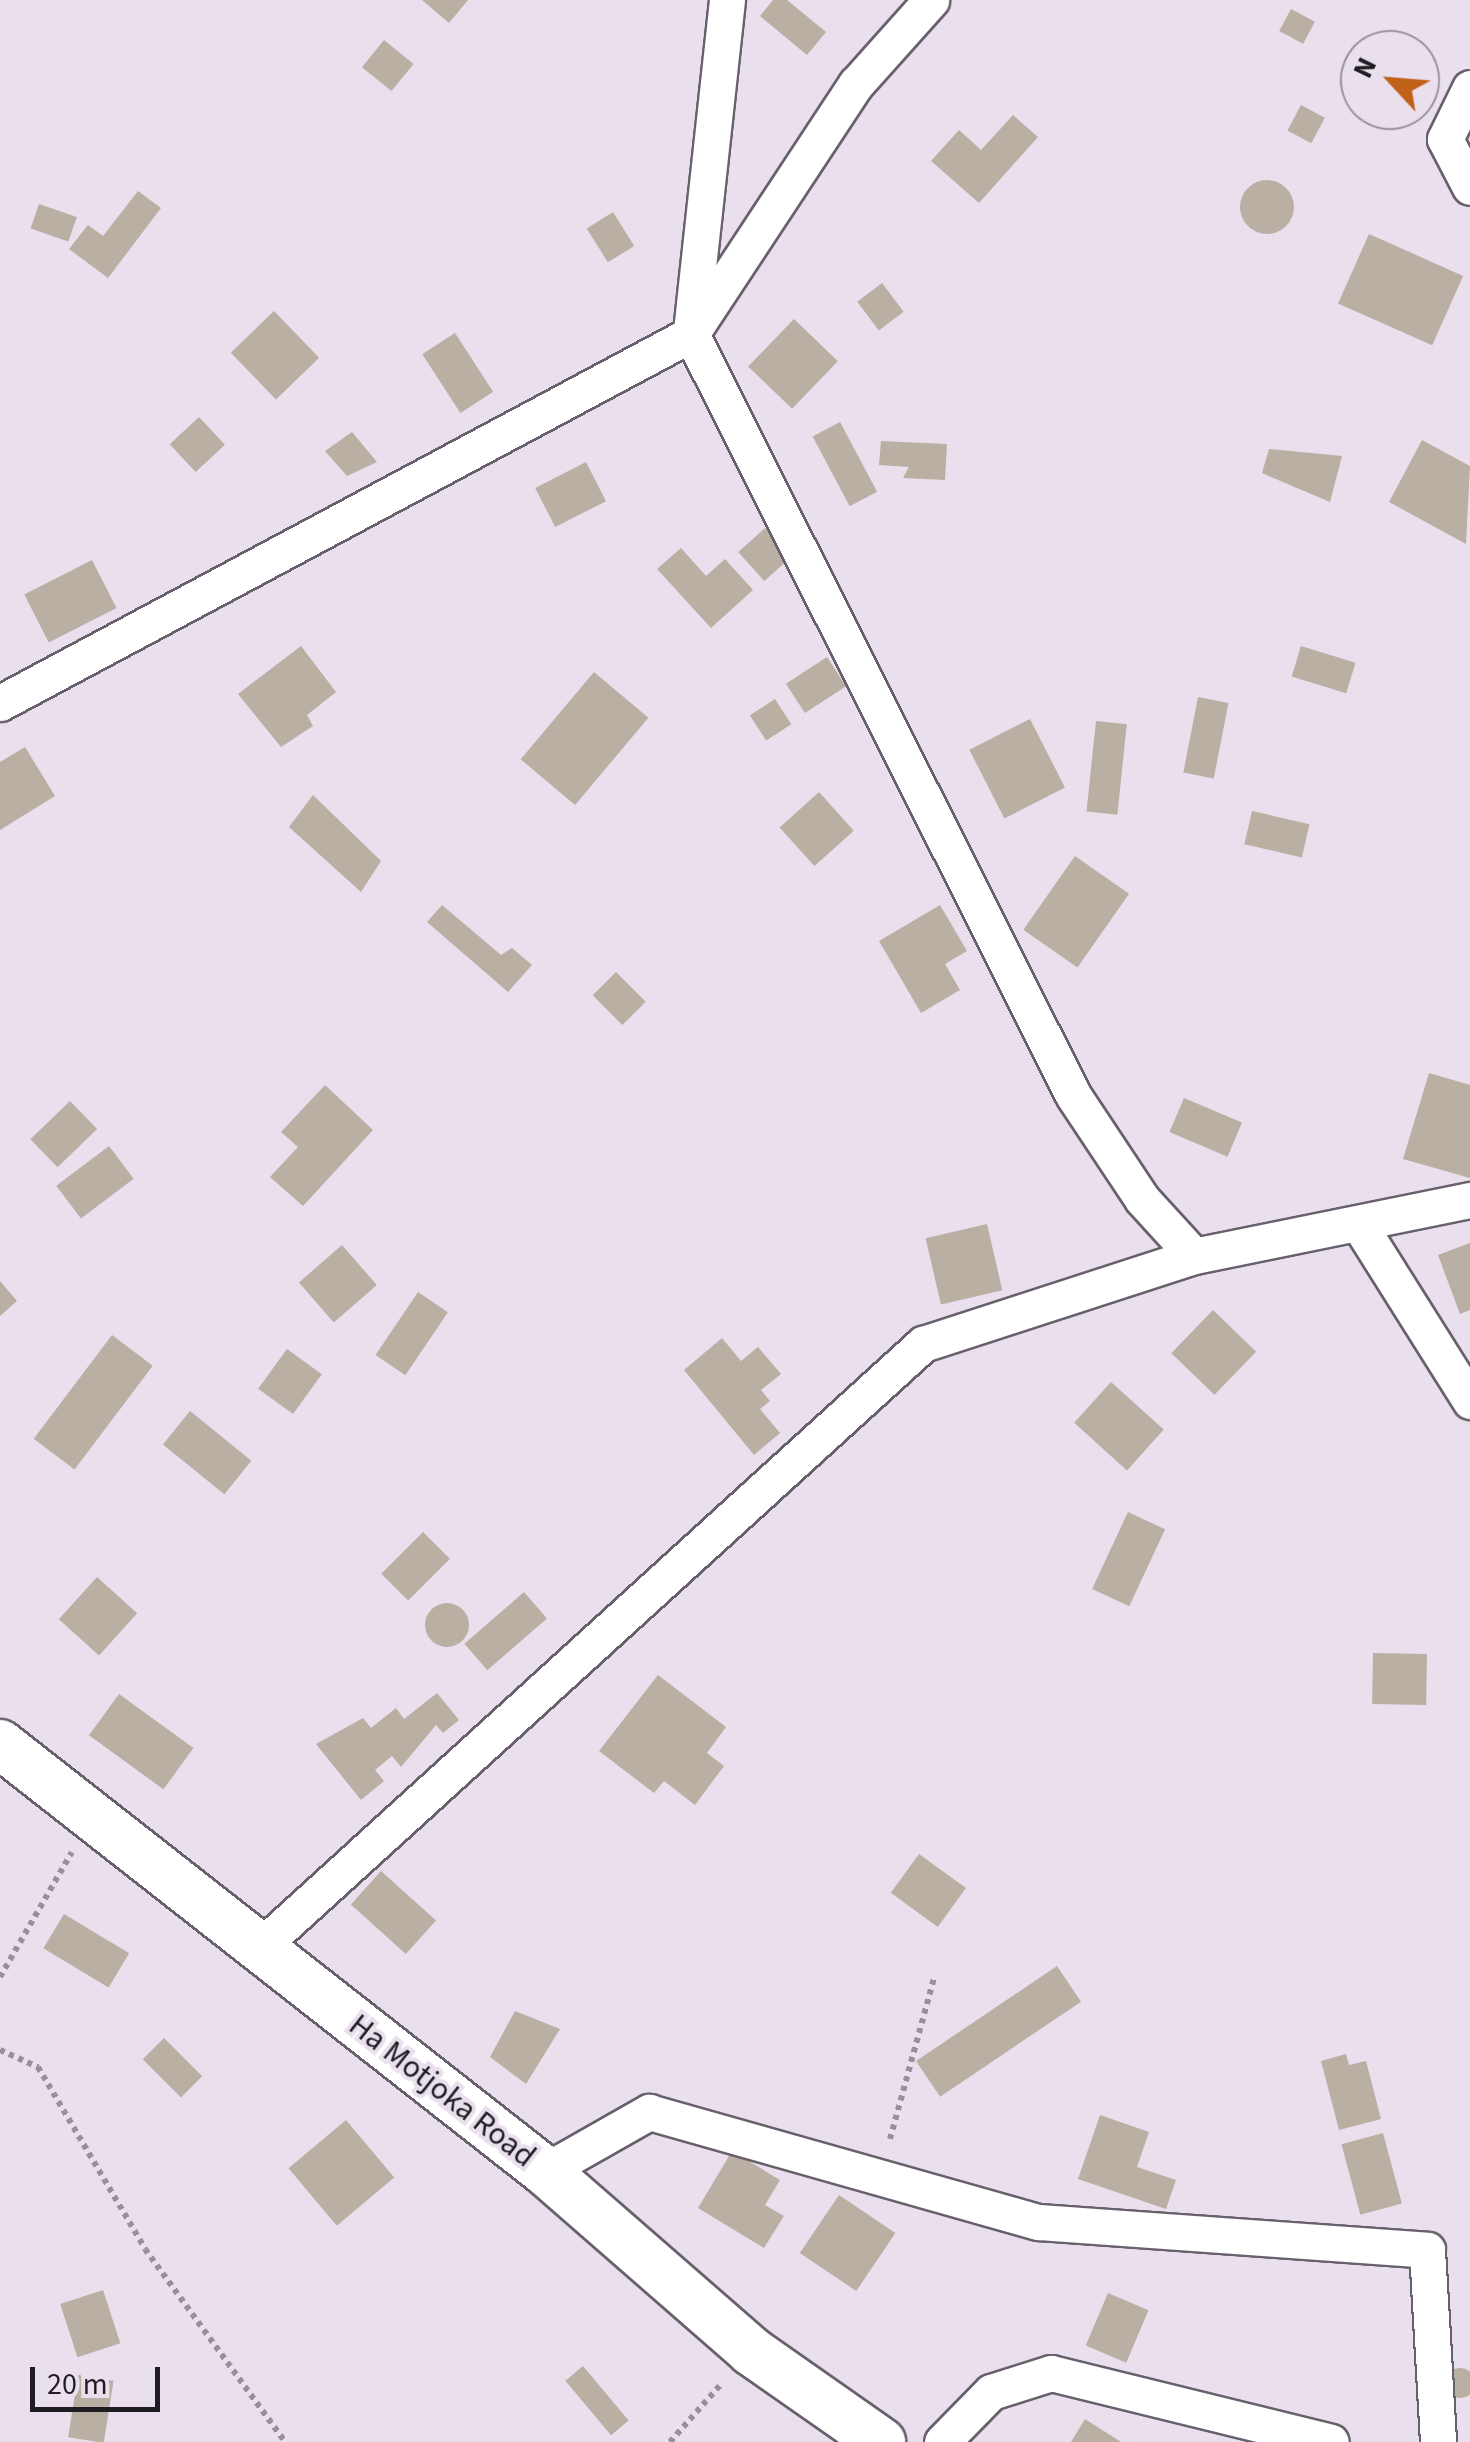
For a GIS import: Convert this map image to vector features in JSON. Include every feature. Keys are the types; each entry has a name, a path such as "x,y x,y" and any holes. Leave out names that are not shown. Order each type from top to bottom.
{"street":[{"path":"728,0 692,334 1073,1095 1142,1200 1194,1256"},
{"path":"0,704 692,334 856,84 932,0"},
{"path":"1470,88 1445,140 1470,188"},
{"path":"258,1948 923,1344 1194,1256 1360,1226 1470,1200"},
{"path":"1360,1226 1470,1400"},
{"name":"Ha Motjoka Road","path":"0,1744 545,2171 751,2351 881,2442"},
{"path":"545,2171 649,2112 1039,2222 1428,2250 1438,2442"},
{"path":"942,2442 991,2392 1051,2373 1332,2442"}],"path":[{"path":"0,1977 92,1816"},
{"path":"828,2162 897,2136 910,2042 936,1974"},
{"path":"0,2050 38,2067 145,2249 286,2442"},
{"path":"670,2442 751,2351"}],"building":[{"path":"422,0 468,0 449,23"},
{"path":"773,0 787,0 826,32 807,55 760,16"},
{"path":"1291,9 1315,22 1303,44 1279,31"},
{"path":"384,40 414,64 392,91 362,67"},
{"path":"1301,105 1325,118 1311,143 1287,131"},
{"path":"1013,115 1038,137 979,203 931,161 959,130 981,150"},
{"path":"1267,180 1286,188 1294,207 1286,226 1267,234 1248,226 1240,207 1248,188"},
{"path":"138,191 161,208 108,278 69,249 88,225 103,236"},
{"path":"39,204 77,217 68,242 31,229"},
{"path":"613,212 634,246 608,262 587,228"},
{"path":"1369,234 1463,276 1432,345 1338,303"},
{"path":"882,283 904,312 879,330 857,302"},
{"path":"274,311 319,358 276,399 231,353"},
{"path":"794,319 838,361 792,409 748,366"},
{"path":"455,333 493,392 460,413 422,354"},
{"path":"199,417 225,445 196,472 170,444"},
{"path":"840,422 877,492 850,506 813,437"},
{"path":"352,432 377,462 347,476 325,451"},
{"path":"1422,440 1470,466 1466,544 1389,502"},
{"path":"881,441 947,444 945,480 903,478 909,467 879,465"},
{"path":"1269,449 1342,456 1330,502 1262,473"},
{"path":"586,462 606,501 555,527 535,488"},
{"path":"765,528 791,557 764,581 738,552"},
{"path":"681,548 706,576 725,559 753,590 711,628 657,569"},
{"path":"92,560 117,608 49,643 24,595"},
{"path":"301,646 336,692 307,715 313,726 281,747 238,694"},
{"path":"1301,646 1356,663 1346,693 1292,677"},
{"path":"827,657 846,686 805,713 786,684"},
{"path":"594,672 648,718 575,805 521,759"},
{"path":"1198,697 1228,703 1214,779 1183,773"},
{"path":"775,699 791,724 766,740 750,715"},
{"path":"1030,719 1065,788 1004,818 969,750"},
{"path":"1096,721 1127,724 1117,815 1086,812"},
{"path":"25,747 55,796 0,830 0,762"},
{"path":"819,792 854,831 814,866 780,827"},
{"path":"313,795 381,861 361,892 289,827"},
{"path":"1252,811 1309,824 1302,857 1244,844"},
{"path":"1075,856 1129,894 1077,968 1023,930"},
{"path":"442,905 501,955 512,948 532,965 508,992 427,922"},
{"path":"940,905 967,951 945,964 960,990 921,1013 879,941"},
{"path":"616,972 646,1002 622,1025 593,995"},
{"path":"1429,1073 1470,1085 1470,1178 1403,1159"},
{"path":"325,1085 373,1130 303,1206 270,1177 298,1147 281,1132"},
{"path":"1184,1098 1242,1123 1228,1157 1170,1132"},
{"path":"70,1101 97,1129 58,1167 30,1139"},
{"path":"109,1146 134,1179 81,1218 56,1186"},
{"path":"987,1224 1002,1290 941,1304 926,1238"},
{"path":"1470,1243 1470,1310 1460,1314 1438,1255"},
{"path":"342,1245 377,1285 334,1322 299,1282"},
{"path":"0,1281 17,1301 0,1316"},
{"path":"418,1292 448,1312 405,1375 376,1355"},
{"path":"1213,1310 1256,1352 1214,1395 1171,1353"},
{"path":"112,1335 153,1366 74,1470 34,1439"},
{"path":"722,1338 741,1361 758,1347 781,1374 761,1390 770,1401 760,1409 780,1433 754,1455 684,1370"},
{"path":"287,1349 322,1374 293,1414 258,1389"},
{"path":"1111,1382 1164,1430 1127,1470 1074,1423"},
{"path":"190,1411 251,1461 224,1494 163,1444"},
{"path":"1128,1512 1165,1529 1129,1606 1092,1589"},
{"path":"423,1532 450,1559 408,1601 381,1574"},
{"path":"97,1577 137,1613 99,1655 59,1619"},
{"path":"524,1592 547,1618 487,1670 464,1644"},
{"path":"447,1603 462,1610 469,1625 462,1640 447,1647 432,1640 425,1625 432,1610"},
{"path":"1373,1653 1427,1654 1426,1705 1372,1704"},
{"path":"658,1675 726,1727 707,1753 724,1766 695,1805 664,1781 654,1793 599,1751"},
{"path":"437,1693 459,1720 443,1733 436,1725 401,1767 392,1756 375,1770 384,1781 361,1800 316,1744 363,1718 371,1728 396,1708 404,1719"},
{"path":"119,1694 193,1748 163,1789 89,1735"},
{"path":"919,1854 966,1888 938,1927 891,1893"},
{"path":"381,1871 436,1921 406,1954 351,1904"},
{"path":"64,1914 129,1953 109,1987 43,1948"},
{"path":"1057,1966 1081,2002 940,2097 916,2061"},
{"path":"515,2011 560,2029 526,2084 490,2057"},
{"path":"164,2038 202,2076 181,2097 143,2059"},
{"path":"1346,2054 1349,2065 1366,2061 1381,2119 1339,2130 1321,2061"},
{"path":"1100,2115 1149,2132 1137,2167 1176,2180 1166,2209 1078,2179"},
{"path":"346,2120 394,2177 337,2226 289,2168"},
{"path":"1383,2133 1402,2204 1360,2215 1341,2144"},
{"path":"732,2151 780,2180 765,2205 784,2216 764,2248 698,2208"},
{"path":"839,2195 895,2233 856,2291 800,2253"},
{"path":"103,2290 120,2343 78,2357 60,2304"},
{"path":"1108,2293 1149,2310 1126,2363 1086,2345"},
{"path":"583,2366 629,2420 611,2435 565,2381"},
{"path":"1460,2368 1471,2372 1475,2383 1471,2394 1460,2398 1449,2394 1445,2383 1449,2372"},
{"path":"78,2375 114,2381 104,2442 68,2437"},
{"path":"1085,2419 1121,2442 1071,2442"}]}
